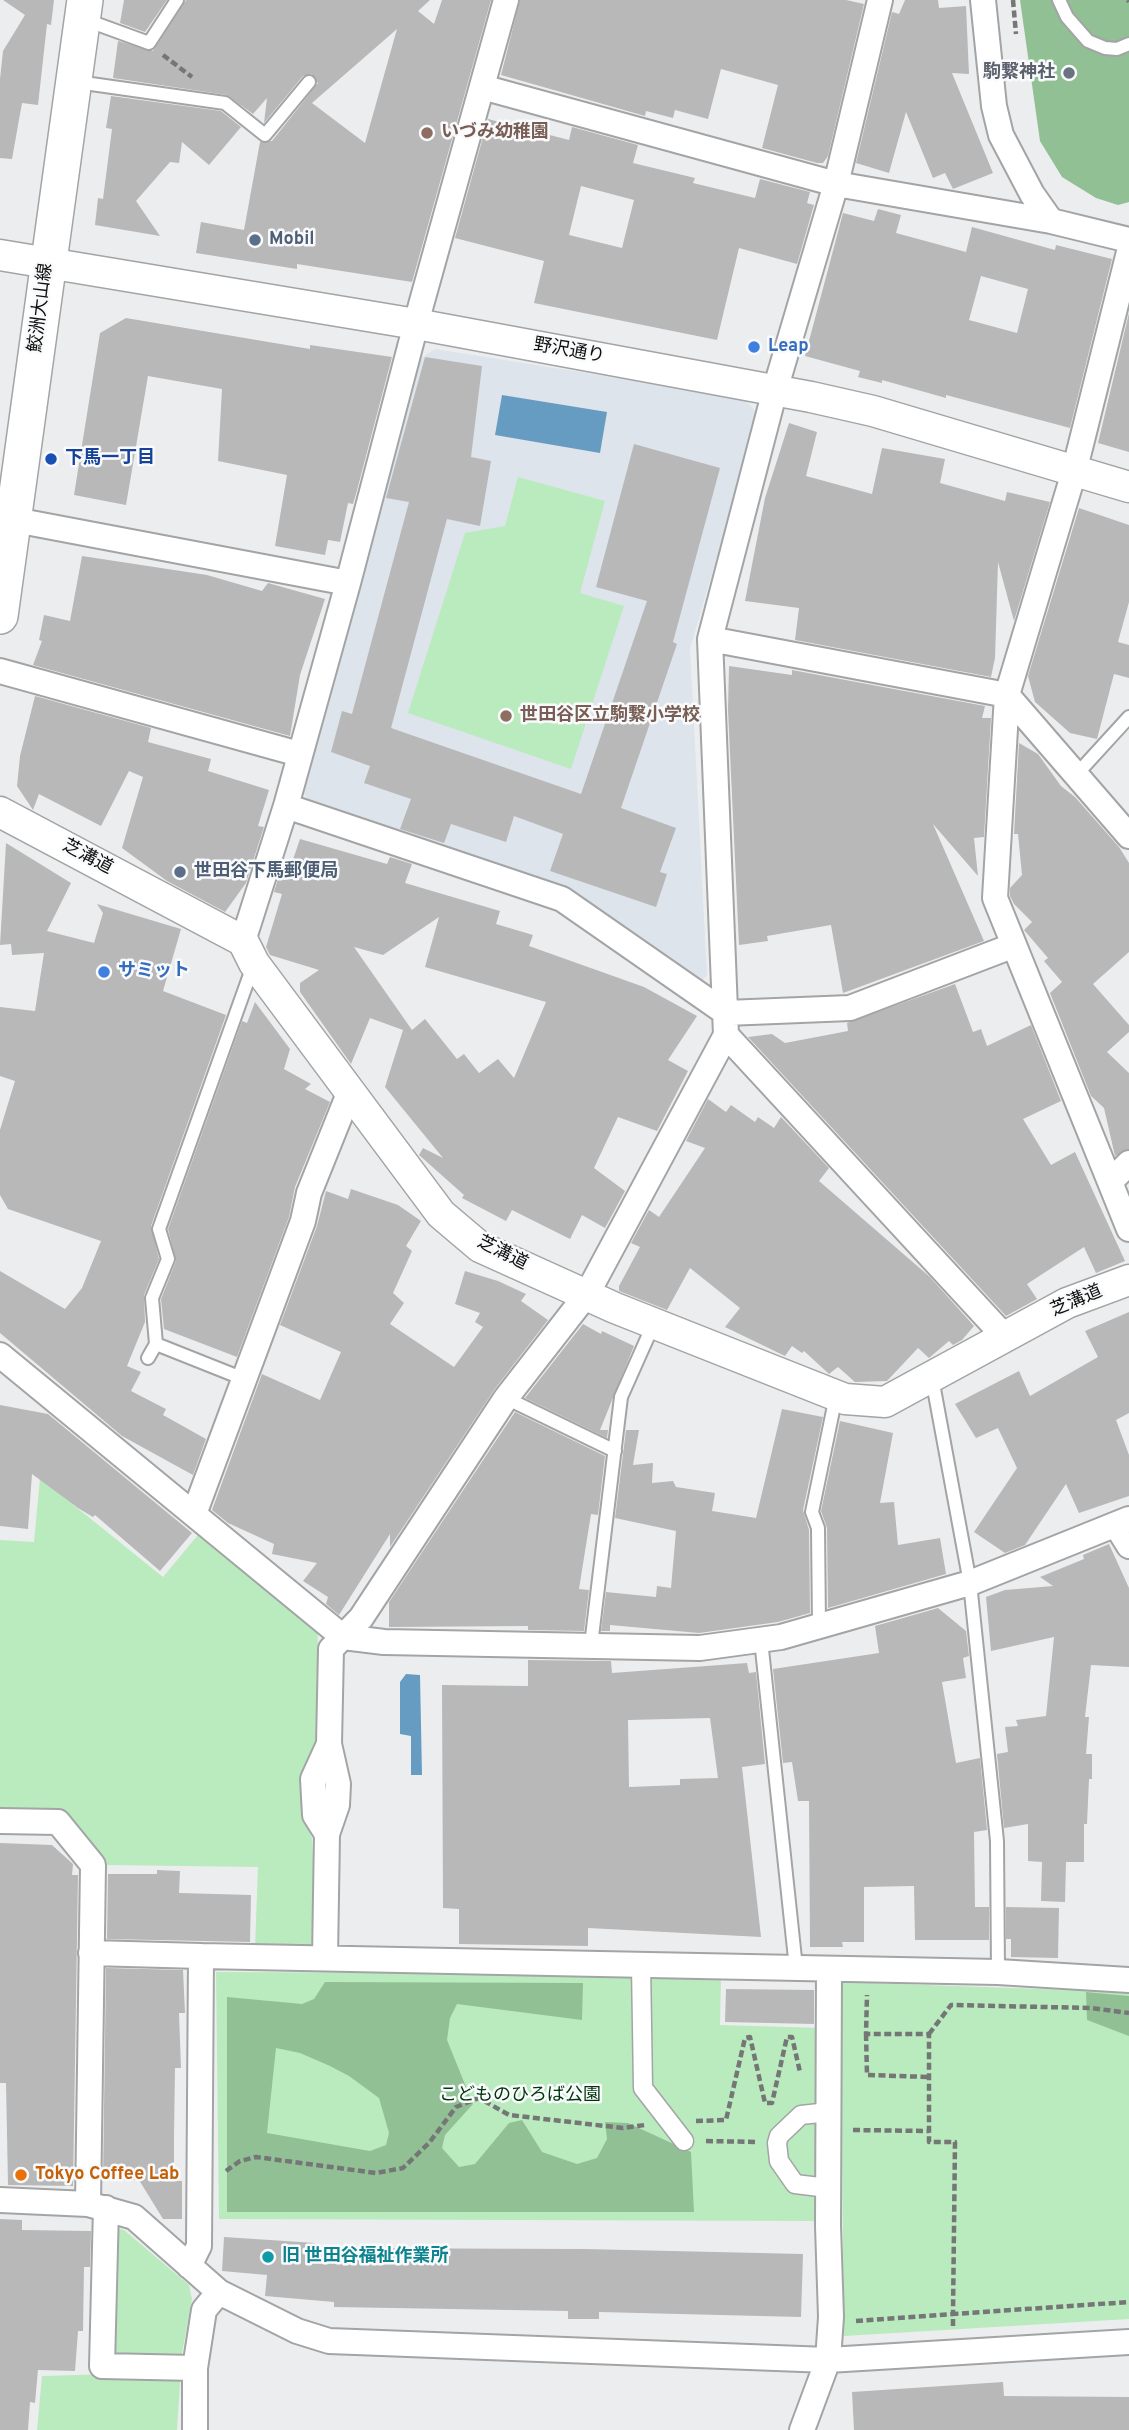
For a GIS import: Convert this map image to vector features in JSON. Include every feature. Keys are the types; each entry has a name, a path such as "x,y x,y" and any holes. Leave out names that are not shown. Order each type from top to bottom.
{"main road":[{"name":"鮫洲大山線","path":"0,616 15,520 17,459 84,9"}],"street":[{"path":"249,952 299,754 506,0"},
{"path":"325,1957 327,1834 338,1794 329,1744 331,1648 361,1618 506,1398 587,1293 726,1024 721,956 710,639 775,390 836,184 880,0"},
{"path":"983,0 994,106 1001,135 1032,194 1051,222"},
{"path":"482,87 836,184 1051,222 1129,240"},
{"path":"1129,252 1074,472 1007,695 995,898 1012,946 1129,1230"},
{"name":"野沢通り","path":"0,255 416,324 775,390 873,411 1129,487"},
{"path":"15,520 348,583"},
{"path":"710,639 1007,695 1129,836"},
{"path":"0,671 299,754"},
{"path":"286,806 562,899 726,1024 1005,1337"},
{"name":"芝溝道","path":"0,812 249,952 442,1214 480,1247 654,1323 845,1399 885,1402 1068,1303 1129,1280"},
{"path":"726,1024 850,1008 1012,946"},
{"path":"194,1514 303,1221 309,1193 351,1091"},
{"path":"1110,1182 1129,1163"},
{"path":"0,1355 343,1637 384,1642 700,1648 761,1640 970,1583 1122,1522 1129,1546"},
{"path":"0,1821 58,1822 93,1865 91,1953 102,2367 195,2368"},
{"path":"91,1953 998,1972 1129,1980"},
{"path":"189,2266 199,2246 201,1956"},
{"path":"641,1964 643,2088 684,2141"},
{"path":"803,2430 828,2360 831,2317 828,2188 822,2118 829,1969"},
{"path":"822,2118 801,2115 773,2142 779,2161 795,2184 828,2188"},
{"path":"0,2200 97,2206 134,2217 219,2292 298,2331 329,2341 828,2360 1129,2342"},
{"path":"195,2430 195,2368 204,2309 219,2292"}],"lane":[{"path":"84,9 149,43 177,0"},
{"path":"1059,0 1067,17 1088,41 1105,48 1117,49 1129,44"},
{"path":"73,82 225,103 265,135 309,82"},
{"path":"1076,775 1129,717"},
{"path":"148,1358 156,1344 152,1298 168,1259 159,1229 249,952"},
{"path":"591,1645 621,1397 654,1323"},
{"path":"156,1344 244,1379"},
{"path":"932,1378 970,1583 997,1841 998,1972"},
{"path":"819,1626 818,1528 812,1512 836,1395"},
{"path":"506,1398 615,1451"},
{"path":"761,1640 796,1968"}],"path":[{"path":"1013,0 1017,42"},
{"path":"149,43 225,103"},
{"path":"867,1969 867,2075 929,2077"},
{"path":"953,2353 955,2142 929,2141 929,2034 951,2005 1091,2008 1129,2013"},
{"path":"866,2034 929,2034"},
{"path":"240,2161 256,2157 376,2173 403,2168 416,2157 456,2107 479,2098 509,2116 576,2124 623,2128 669,2122 726,2120 745,2038 750,2037 765,2103 772,2103 787,2037 792,2037 822,2118 929,2131"},
{"path":"684,2141 773,2142"},
{"path":"828,2360 856,2320 1129,2302"},
{"path":"1108,2303 1109,2312"}],"shaded area":[{"name":"世田谷区立駒繋小学校","path":"435,349 744,398 758,415 690,649 707,975 700,983 561,886 308,802 300,783 420,359"}],"green space":[{"name":"駒繋神社","path":"1020,0 1129,0 1129,202 1118,205 1096,198 1062,177 1040,141"},
{"path":"518,477 605,501 580,593 624,606 571,769 408,713 465,533 505,526"},
{"path":"40,1478 163,1577 202,1530 318,1628 315,1756 306,1776 306,1825 312,1838 314,1879 311,1949 255,1948 258,1867 107,1865 64,1815 0,1814 0,1540 34,1542"},
{"name":"こどものひろば公園","path":"216,1972 641,1974 721,1978 720,2025 823,2028 815,2221 219,2219"},
{"path":"325,1982 583,1983 582,2020 457,2004 450,2018 447,2040 473,2104 445,2135 442,2148 459,2167 475,2164 509,2123 522,2120 542,2152 577,2164 597,2158 607,2139 605,2122 628,2123 691,2152 694,2212 227,2212 227,1997 302,2004 314,1999","holes":["276,2048 300,2053 349,2076 379,2098 389,2133 386,2145 370,2151 267,2133"]},
{"path":"840,1982 1129,1992 1129,2319 844,2336"},
{"path":"1086,1992 1129,1996 1129,2036 1087,2020"},
{"path":"115,2228 124,2230 189,2285 192,2299 182,2353 177,2430 37,2430 42,2376 110,2374"}],"water":[{"path":"502,395 607,412 600,453 495,435"},
{"path":"406,1674 420,1675 422,1775 411,1775 411,1736 400,1734 400,1682"}],"building":[{"path":"3,0 54,0 51,25 47,24 38,105 22,103 12,159 0,158 0,79 3,51 25,15"},
{"path":"124,0 167,0 145,32 120,23"},
{"path":"186,0 430,0 418,11 434,24 442,0 491,0 412,282 297,264 297,269 196,253 201,222 244,230 260,142 272,141 318,83 311,74 303,76 264,123 267,98 253,114 227,95 113,78 118,41 153,51","holes":["397,29 365,143 312,103"]},
{"path":"520,0 846,0 864,4 828,156 823,163 817,163 762,148 778,85 721,69 708,119 675,110 673,118 646,111 645,116 501,75"},
{"path":"905,0 938,0 939,8 966,6 969,74 952,73 993,173 953,189 945,173 933,178 906,112 889,173 856,163 892,12 899,14"},
{"path":"111,96 221,111 241,127 209,165 182,142 179,163 170,162 136,201 160,236 95,225 98,198 103,199 112,129 106,128"},
{"path":"488,119 569,140 572,127 638,145 633,163 695,178 693,183 755,198 760,179 810,192 807,203 814,205 797,264 739,248 717,340 534,303 544,261 455,238","holes":["581,186 634,200 622,248 569,235"]},
{"path":"878,209 901,215 896,233 966,252 972,227 1055,250 1056,245 1112,259 1070,428 946,395 946,398 882,380 882,383 858,377 860,371 805,356 843,213 874,221","holes":["981,276 1028,289 1017,333 969,320"]},
{"path":"1129,313 1129,452 1098,443"},
{"path":"126,318 310,349 310,345 392,357 353,504 348,503 340,542 328,540 325,555 275,546 287,475 218,461 222,389 148,376 126,505 74,495 100,333"},
{"path":"425,357 482,366 471,457 491,461 480,526 447,519 391,728 581,794 647,601 596,587 634,444 720,468 673,642 677,644 621,808 676,828 660,872 667,874 656,907 550,871 563,834 514,816 506,842 451,824 444,843 400,829 411,799 364,783 370,766 331,752 342,711 352,714 409,502 386,498"},
{"path":"789,423 817,432 806,476 872,494 882,448 945,459 940,483 1005,501 1007,492 1050,502 1014,621 998,562 995,658 991,677 795,640 799,608 745,601 765,498"},
{"path":"1079,508 1129,525 1129,602 1118,642 1129,645 1129,678 1114,674 1097,739 1070,733 1035,702 1028,676"},
{"path":"82,556 207,575 262,591 268,583 325,599 300,675 290,736 33,665 42,641 39,640 44,615 70,621"},
{"path":"729,666 792,675 792,670 985,706 982,718 991,718 984,837 974,838 978,876 933,824 984,941 843,993 831,925 767,936 768,941 739,945 728,710"},
{"path":"35,696 151,728 148,742 211,759 208,771 269,790 258,826 264,827 246,883 225,912 167,881 122,848 143,777 129,771 101,826 39,794 33,810 17,786 20,756"},
{"path":"1019,743 1038,754 1061,786 1075,797 1119,847 1129,863 1129,952 1093,984 1129,1025 1129,1032 1107,1052 1129,1073 1129,1149 1115,1156 1104,1108 1091,1096 1050,993 1062,982 1044,961 1048,958 1024,930 1032,922 1014,904 1010,896 1010,888 1022,875 1018,834 1014,834"},
{"path":"300,839 387,864 390,857 412,864 405,883 500,911 496,924 533,935 529,946 644,987 697,1016 668,1060 688,1071 657,1131 618,1117 594,1168 625,1191 605,1228 582,1215 570,1239 512,1210 506,1221 462,1198 464,1195 419,1155 423,1148 443,1158 385,1087 403,1030 370,1018 351,1064 300,992 300,983 319,970 270,955 266,947 282,894 274,892 281,869 289,871","holes":["439,917 425,967 546,1002 514,1078 498,1059 479,1073 464,1054 457,1059 425,1019 412,1030 354,947 383,955"]},
{"path":"6,843 71,883 47,931 94,943 103,913 97,904 181,929 163,991 226,1015 151,1226 159,1259 144,1295 145,1322 127,1366 141,1372 131,1391 166,1409 163,1415 206,1439 193,1475 122,1436 0,1333 0,1271 65,1309 82,1288 101,1241 8,1209 0,1195 0,1130 15,1081 0,1076 0,1007 35,1011 44,953 12,955 11,944 0,945"},
{"path":"955,984 973,1032 981,1029 987,1046 1031,1025 1061,1101 1023,1119 1051,1165 1075,1152 1125,1261 1096,1273 1084,1247 1027,1284 1037,1299 1006,1316 748,1037 772,1034 785,1043 848,1031 847,1023"},
{"path":"255,1002 290,1049 284,1069 311,1084 305,1089 330,1102 295,1187 289,1217 237,1357 164,1329 161,1299 176,1261 168,1229 242,1021 247,1023"},
{"path":"708,1099 726,1112 731,1105 755,1122 758,1117 774,1128 781,1117 829,1168 819,1181 930,1277 974,1326 962,1340 953,1345 949,1341 929,1358 918,1348 887,1381 855,1382 838,1367 829,1374 804,1351 802,1353 792,1346 785,1356 725,1327 740,1308 690,1268 667,1310 619,1291 619,1286 640,1247 631,1243 649,1210 659,1217 705,1148 686,1141"},
{"path":"351,1189 398,1205 421,1221 406,1246 412,1251 393,1293 404,1303 390,1324 454,1367 483,1327 475,1322 480,1313 455,1304 465,1271 498,1281 526,1294 521,1301 548,1320 494,1390 390,1547 390,1534 339,1615 326,1604 328,1597 303,1581 317,1563 272,1554 274,1544 228,1523 212,1510 262,1374 320,1400 341,1352 280,1325 317,1226 326,1191 348,1199"},
{"path":"1129,1312 1129,1413 1116,1420 1129,1455 1129,1496 1079,1513 1066,1484 1025,1545 1005,1553 974,1532 1017,1468 998,1428 976,1438 955,1404 1019,1371 1030,1396 1098,1357 1085,1331"},
{"path":"583,1324 634,1346 600,1430 608,1430 607,1438 525,1398"},
{"path":"0,1405 48,1414 192,1533 160,1571 95,1515 93,1517 78,1508 32,1474 28,1529 0,1526"},
{"path":"782,1409 823,1417 803,1510 809,1530 810,1613 778,1622 699,1633 610,1625 610,1631 601,1631 606,1592 656,1597 657,1586 671,1588 676,1531 615,1518 626,1430 639,1430 633,1465 653,1463 652,1483 673,1481 676,1487 715,1493 712,1511 756,1518"},
{"path":"515,1412 605,1456 598,1515 591,1514 579,1589 589,1590 584,1631 528,1630 528,1626 389,1627 389,1602"},
{"path":"840,1421 893,1433 880,1503 894,1502 898,1545 940,1538 946,1574 828,1608 827,1528 821,1511"},
{"path":"1109,1544 1129,1588 1129,1667 1091,1665 1085,1717 1089,1717 1086,1754 1092,1754 1092,1779 1089,1779 1087,1824 1084,1824 1084,1862 1066,1862 1065,1902 1041,1901 1042,1862 1028,1861 1028,1824 1004,1828 997,1754 1008,1752 1005,1727 1018,1726 1016,1720 1046,1716 1054,1637 991,1651 986,1597 1005,1590 1053,1586 1040,1577 1084,1559 1083,1555"},
{"path":"938,1608 966,1631 969,1656 963,1658 966,1678 942,1682 956,1763 980,1758 987,1830 974,1832 975,1907 989,1907 989,1940 915,1940 914,1886 864,1887 864,1942 842,1942 843,1947 810,1947 809,1801 798,1801 792,1762 783,1763 773,1669 879,1653 875,1626"},
{"path":"528,1660 611,1661 612,1673 747,1663 749,1673 756,1672 765,1764 742,1767 761,1937 588,1928 588,1946 459,1944 459,1909 443,1908 442,1685 528,1686","holes":["710,1718 718,1778 680,1779 680,1785 629,1787 628,1720"]},
{"path":"0,1843 52,1845 73,1864 72,1875 78,1875 73,2186 8,2185 6,2083 0,2083"},
{"path":"157,1870 180,1871 179,1893 251,1895 250,1942 107,1939 108,1874 157,1874"},
{"path":"1006,1907 1059,1908 1058,1958 1011,1957 1011,1939 1006,1939"},
{"path":"106,1968 183,1970 185,2013 179,2013 181,2068 175,2068 174,2137 174,2181 182,2181 182,2219 163,2219 139,2180 103,2180"},
{"path":"726,1989 814,1990 814,2024 725,2022"},
{"path":"0,2219 22,2220 22,2230 91,2231 90,2267 84,2267 83,2331 78,2331 75,2371 38,2370 35,2403 30,2402 28,2430 0,2430"},
{"path":"224,2237 315,2243 315,2248 584,2249 803,2254 801,2317 599,2312 599,2319 568,2319 568,2311 334,2307 334,2302 265,2296 267,2275 222,2271"},
{"path":"1003,2382 1004,2396 1129,2397 1129,2430 854,2430 852,2392"}],"place":[{"name":"駒繋神社","path":"1069,73"},
{"name":"いづみ幼稚園","path":"427,133"},
{"name":"Mobil","path":"255,240"},
{"name":"Leap","path":"754,347"},
{"name":"下馬一丁目","path":"51,459"},
{"name":"世田谷区立駒繋小学校","path":"506,716"},
{"name":"世田谷下馬郵便局","path":"180,872"},
{"name":"サミット","path":"104,972"},
{"name":"Tokyo Coffee Lab","path":"21,2175"},
{"name":"旧 世田谷福祉作業所","path":"268,2257"}]}
